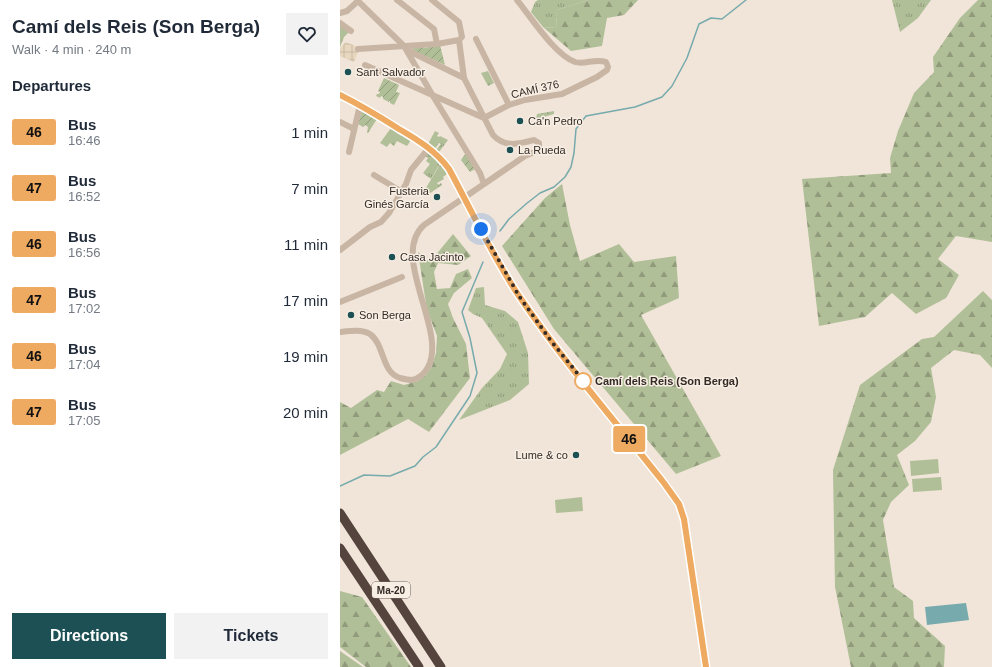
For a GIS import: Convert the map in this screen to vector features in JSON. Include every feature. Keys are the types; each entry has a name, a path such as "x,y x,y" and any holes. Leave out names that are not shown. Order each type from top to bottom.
{"highway":[{"name":"Ma-20","path":"340,513 441,667"},
{"name":"Ma-20","path":"340,548 419,667"}],"street":[{"path":"340,13 347,11 358,0 404,46 415,54 464,78"},
{"path":"397,0 434,29 437,44"},
{"path":"340,332 359,331 370,334 381,349 388,367 397,377 411,380 425,373 433,354 433,340 419,292 413,244 415,236 419,229 424,225 525,156 539,150 537,141 534,140 518,144 498,139 493,135 464,78 459,40 462,36 459,22 432,0"},
{"name":"CAMÍ 376","path":"484,118 509,105 527,99 562,94 597,77 607,70 608,67 606,62 576,62 562,54 543,33 518,0"},
{"path":"340,23 351,31"},
{"path":"476,39 509,105"},
{"path":"358,49 437,44 459,40"},
{"path":"404,46 480,172 484,184"},
{"path":"365,65 484,118"},
{"path":"340,95 360,105 429,148 441,158 449,169 503,269 523,302 551,341 679,504 684,519 706,667"},
{"path":"349,152 360,105"},
{"path":"340,122 354,129"},
{"path":"340,250 365,231 381,222 402,192 411,170 429,148"},
{"path":"470,194 479,183 480,172"},
{"path":"374,175 402,192"},
{"path":"340,302 402,278"}],"green space":[{"path":"538,0 588,0 557,10 556,28 543,27 531,12 535,2"},
{"path":"588,0 638,0 624,15 607,18 602,46 571,51 543,27 556,28 557,10"},
{"path":"892,0 931,0 918,18 900,32"},
{"path":"978,0 992,0 992,242 956,236 938,259 959,275 946,298 916,314 892,293 865,317 819,326 802,179 891,173 890,158 898,131 914,93 934,72 933,57 960,18"},
{"path":"340,24 349,32 344,37 340,47"},
{"path":"440,45 445,65 414,51 413,47 427,48 428,46"},
{"path":"488,71 494,83 488,86 481,73"},
{"path":"384,78 399,85 396,92 400,93 394,105 390,103 390,100 389,102 381,96 380,98 376,96 380,92 378,91"},
{"path":"362,110 377,119 368,133 368,127 365,125 363,127 358,124"},
{"path":"554,111 554,114 536,119 537,114"},
{"path":"391,128 411,140 407,146 397,141 394,146 390,143 387,147 380,143"},
{"path":"435,131 439,133 437,136 448,140 439,152 436,150 441,144 439,143 435,149 428,144"},
{"path":"428,152 441,162 431,179 423,173 430,164 426,161 428,158 425,156"},
{"path":"466,153 475,169 470,172 461,160"},
{"path":"441,163 447,174 443,177 444,179 437,183 438,185 441,183 442,185 429,194 427,192 421,196"},
{"path":"562,184 570,225 580,261 619,244 634,262 676,256 679,298 641,315 721,456 676,474 554,329 502,246 545,198"},
{"path":"453,234 471,256 458,265 438,263 434,272 437,289 450,288 456,274 468,269 472,278 454,293 448,304 466,344 470,378 429,432 408,419 340,455 340,402 351,408 377,390 384,392 391,381 404,385 418,381 426,375 432,366 436,353 437,336 427,310 418,252 430,262"},
{"path":"484,287 485,305 505,311 518,322 528,353 529,384 510,400 459,420 482,388 500,369 507,354 482,318 468,310 476,288"},
{"path":"983,291 992,300 992,368 980,355 954,350 931,368 936,397 931,422 915,441 897,455 909,485 891,502 883,520 894,587 913,601 914,618 945,646 944,667 851,667 835,587 833,470 860,385 922,339 934,337"},
{"path":"938,459 939,473 911,476 910,461"},
{"path":"941,477 942,490 913,492 912,479"},
{"path":"582,497 583,511 556,513 555,500"},
{"path":"340,591 362,597 411,667 366,667 340,647"},
{"path":"340,651 363,667 340,667"}],"shaded area":[{"path":"346,42 358,47 359,50 354,62 340,56 340,48"}],"water":[{"path":"966,603 969,620 927,625 925,607"}],"waterway":[{"path":"500,231 509,219 526,204 540,193 554,187 565,177 571,167 576,129 586,116 635,107 662,97 672,86 687,58 699,24 711,18 722,19 746,0"},
{"path":"340,486 364,475 390,476 415,466 423,457 436,447 470,396 477,373 470,338 462,312 483,262"}],"bus line":[{"name":"46","path":"340,95 373,112 438,154 449,169 519,296 551,341 679,504 684,519 706,667"}],"place":[{"name":"Sant Salvador","path":"348,72"},
{"name":"Ca'n Pedro","path":"520,121"},
{"name":"La Rueda","path":"510,150"},
{"name":"Fusteria Ginés García","path":"437,197"},
{"name":"Casa Jacinto","path":"392,257"},
{"name":"Son Berga","path":"351,315"},
{"name":"Camí dels Reis (Son Berga)","path":"583,381"},
{"name":"Lume & co","path":"576,455"}],"route":[{"path":"481,229 519,296 551,341 586,384 583,381"}]}
